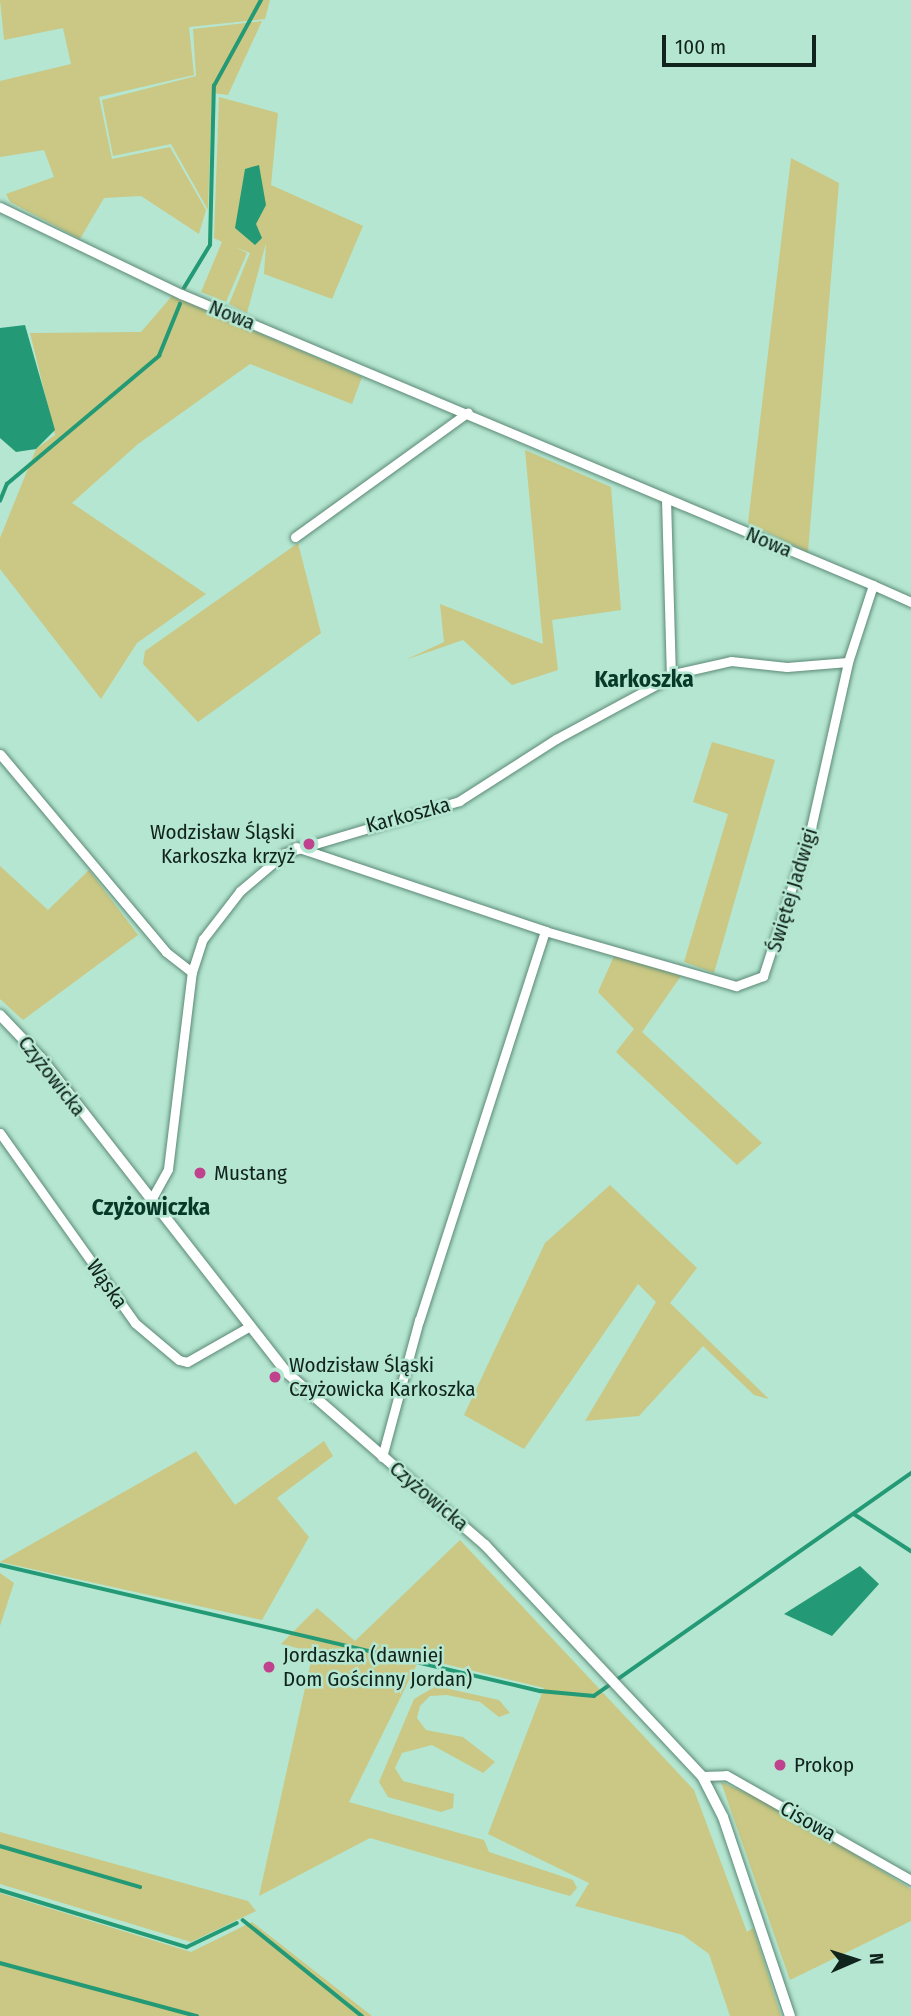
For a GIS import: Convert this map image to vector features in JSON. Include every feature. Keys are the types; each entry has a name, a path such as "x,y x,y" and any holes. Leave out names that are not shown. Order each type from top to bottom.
{"street":[{"name":"Nowa","path":"0,207 181,294 468,412 666,499 873,585"},
{"path":"295,537 468,412"},
{"path":"666,499 671,677"},
{"path":"848,662 873,585 911,601"},
{"name":"Karkoszka","path":"151,1200 168,1170 192,972 220,913 296,847 459,801 671,677 731,661 787,667 848,662"},
{"name":"Świętej Jadwigi","path":"296,847 545,932 736,986 762,976 811,828 848,662"},
{"path":"0,754 166,952 192,972"},
{"path":"382,1457 419,1320 545,932"},
{"name":"Czyżowicka","path":"0,1015 151,1200 286,1372 485,1545 626,1690 702,1776 723,1817 790,2016"},
{"name":"Wąska","path":"0,1133 135,1323 178,1360 187,1362 250,1326"},
{"name":"Cisowa","path":"702,1776 726,1775 911,1880"}],"shaded area":[{"path":"0,0 270,0 265,19 189,27 194,75 99,97 112,159 170,147 206,210 199,234 141,196 104,198 80,239 10,202 6,194 54,177 44,150 0,157 0,81 71,64 63,28 4,40"},
{"path":"262,21 228,95 212,93 208,210 171,144 113,156 102,100 196,76 193,29"},
{"path":"219,97 278,113 271,185 363,226 332,299 264,274 266,243 247,313 229,304 250,253 235,247 247,253 226,302 201,292 222,242 214,238"},
{"path":"791,158 839,183 808,552 748,523"},
{"path":"259,165 266,205 256,224 262,238 255,245 235,228 245,169"},
{"path":"172,296 362,377 352,404 250,364 138,444 72,503 206,594 137,643 101,699 0,569 0,538 36,449 55,435 30,333 141,332"},
{"path":"25,325 55,430 36,449 16,452 0,438 0,328"},
{"path":"525,450 611,487 621,610 552,620 558,670 512,685 463,640 405,660 444,642 440,604 543,644"},
{"path":"298,543 321,633 198,722 143,664 145,651"},
{"path":"712,742 775,760 714,973 684,962 728,814 693,802"},
{"path":"0,866 48,910 89,870 138,935 23,1020 0,999"},
{"path":"614,956 681,976 642,1032 762,1143 737,1165 616,1052 634,1029 598,992"},
{"path":"610,1185 697,1268 670,1303 769,1399 754,1395 703,1346 639,1416 585,1421 656,1302 638,1284 524,1449 464,1415 545,1243"},
{"path":"324,1441 333,1456 277,1498 309,1537 262,1620 0,1562 196,1451 235,1505"},
{"path":"460,1540 694,1790 747,1932 753,1928 781,2016 730,2016 709,1954 683,1935 575,1906 589,1883 488,1834 544,1688 420,1658 349,1802 484,1840 489,1852 573,1880 577,1888 570,1896 370,1838 259,1896 313,1652 281,1644 317,1608 355,1641"},
{"path":"860,1566 879,1584 832,1636 784,1614"},
{"path":"0,1573 14,1583 0,1626"},
{"path":"436,1686 499,1700 510,1713 499,1717 480,1702 447,1695 430,1696 420,1706 417,1718 426,1730 463,1737 495,1762 483,1773 432,1745 402,1753 395,1768 403,1781 454,1794 453,1808 441,1812 388,1797 379,1782 414,1699"},
{"path":"721,1782 776,1806 911,1889 911,1921 790,1980"},
{"path":"0,1832 248,1901 256,1911 191,1942 0,1884"},
{"path":"0,1893 191,1952 252,1922 372,2016 0,2016"}],"waterway":[{"path":"184,288 210,245 214,86 261,0"},
{"path":"0,501 7,484 159,356 180,304"},
{"path":"0,1565 540,1691 594,1696 911,1473"},
{"path":"854,1514 911,1551"},
{"path":"0,1846 140,1887"},
{"path":"0,1890 187,1947 237,1923"},
{"path":"243,1920 362,2016"},
{"path":"0,1963 197,2016"}],"place":[{"name":"Wodzisław Śląski Karkoszka krzyż","path":"309,844"},
{"name":"Mustang","path":"200,1173"},
{"name":"Wodzisław Śląski Czyżowicka Karkoszka","path":"275,1377"},
{"name":"Jordaszka (dawniej Dom Gościnny Jordan)","path":"269,1667"},
{"name":"Prokop","path":"780,1765"}],"district":[{"name":"Karkoszka","path":"644,679"},
{"name":"Czyżowiczka","path":"151,1207"}]}
